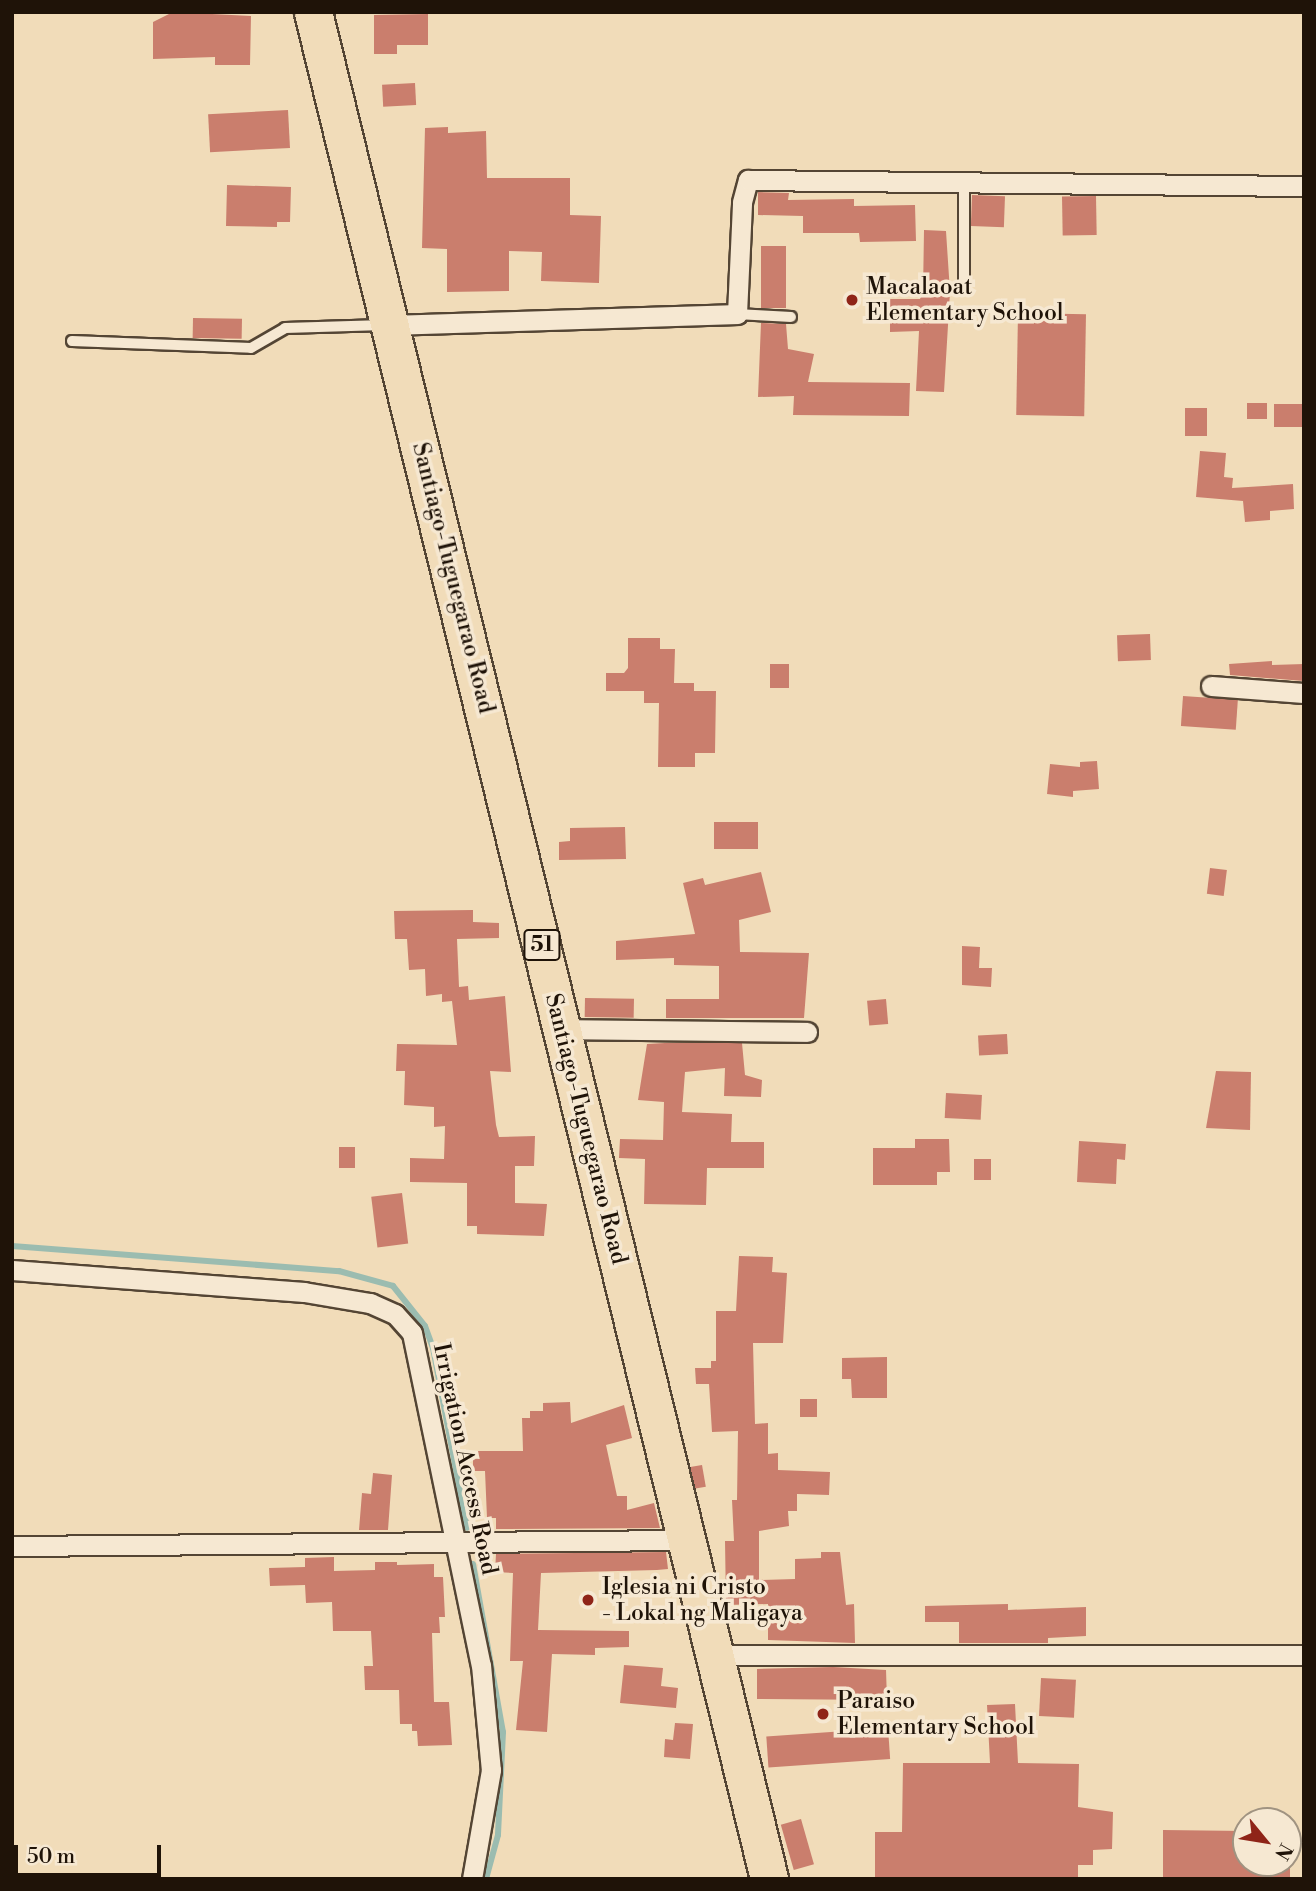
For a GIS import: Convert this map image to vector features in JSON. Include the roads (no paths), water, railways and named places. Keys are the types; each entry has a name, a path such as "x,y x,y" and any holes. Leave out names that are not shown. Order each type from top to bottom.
{"highway":[{"name":"Santiago-Tuguegarao Road","path":"313,12 769,1879"}],"street":[{"path":"391,325 737,314 742,202 748,180 1304,186"},
{"path":"1211,686 1304,693"},
{"path":"562,1029 807,1032"},
{"name":"Irrigation Access Road","path":"12,1270 304,1292 370,1303 395,1314 412,1333 418,1349 481,1665 491,1770 472,1879"},
{"path":"12,1546 457,1546 686,1540"},
{"path":"716,1655 1304,1656"}],"lane":[{"path":"964,181 964,283"},
{"path":"737,314 791,317"},
{"path":"72,341 251,348 285,328 391,325"}],"waterway":[{"path":"12,1246 339,1271 393,1286 425,1326 433,1348 467,1528"},
{"path":"473,1564 503,1732 498,1835 486,1879"}],"place":[{"name":"Macalaoat Elementary School","path":"852,300"},
{"name":"Iglesia ni Cristo - Lokal ng Maligaya","path":"588,1600"},
{"name":"Paraiso Elementary School","path":"823,1714"}]}
